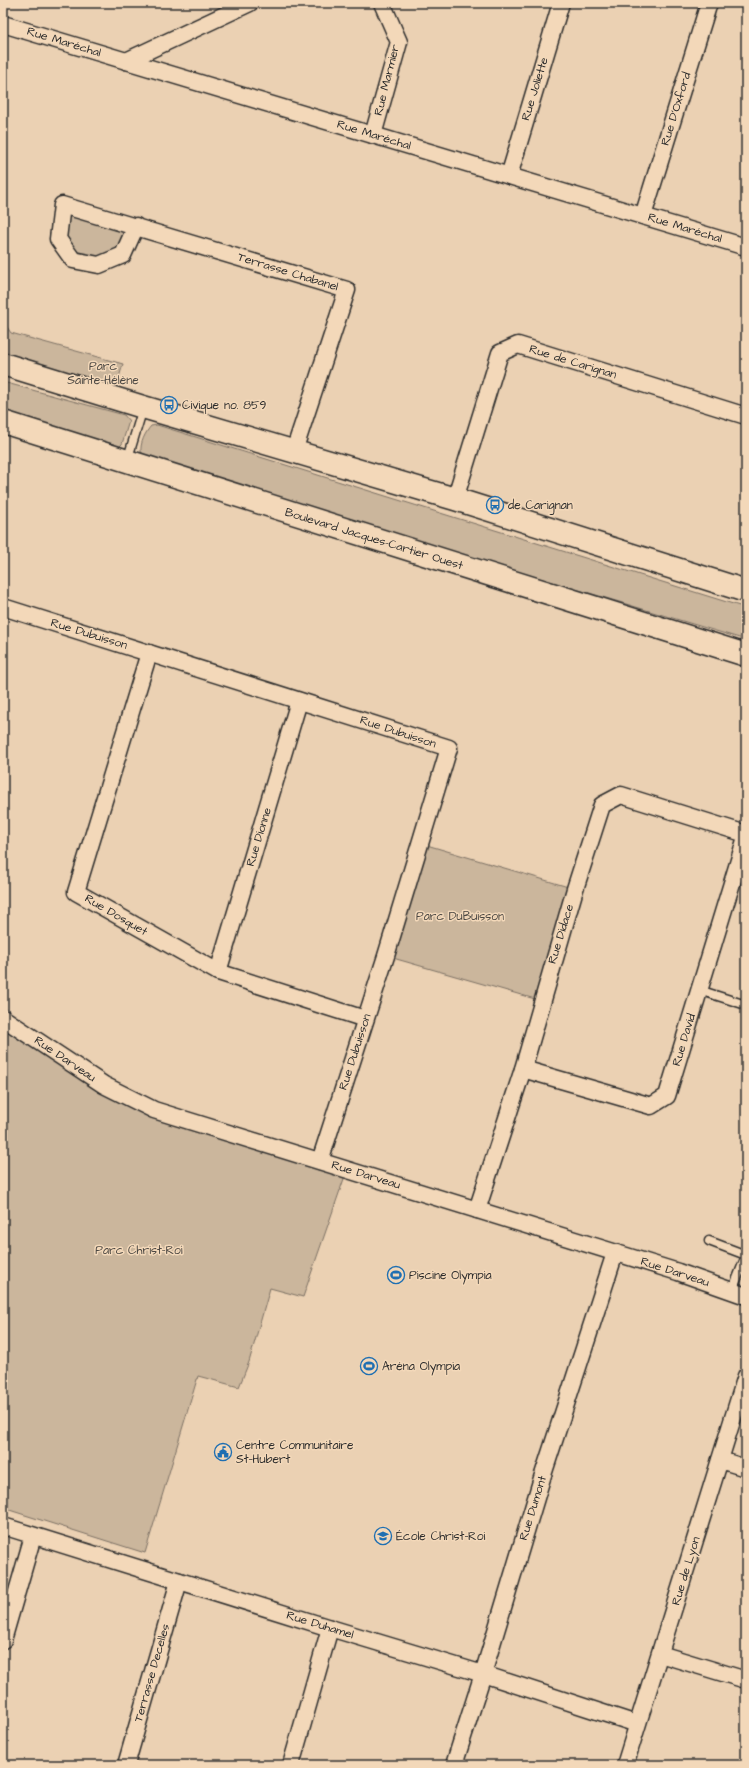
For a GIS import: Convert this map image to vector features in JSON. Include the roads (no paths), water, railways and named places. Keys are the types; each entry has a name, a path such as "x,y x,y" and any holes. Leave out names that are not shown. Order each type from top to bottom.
{"main road":[{"path":"3,364 455,499 746,591"},
{"name":"Boulevard Jacques-Cartier Ouest","path":"3,422 746,655"}],"street":[{"path":"126,61 250,3"},
{"name":"Rue Marmier","path":"373,135 399,42 382,3"},
{"name":"Rue Joliette","path":"509,176 561,3"},
{"name":"Rue D'Oxford","path":"643,216 709,3"},
{"name":"Rue Maréchal","path":"3,24 746,247"},
{"name":"Terrasse Chabanel","path":"136,226 122,254 99,265 73,260 58,239 62,205 136,226 346,290 294,451"},
{"name":"Rue de Carignan","path":"455,499 500,353 518,345 746,416"},
{"name":"Rue Dubuisson","path":"3,607 449,748 386,956 320,1161"},
{"name":"Rue Dosquet","path":"149,653 76,892 218,972 365,1019"},
{"name":"Rue Dionne","path":"218,972 299,701"},
{"name":"Rue Didace","path":"477,1210 523,1070 572,897 602,805 621,794 746,834"},
{"name":"Rue David","path":"523,1070 651,1106 667,1096 746,837"},
{"name":"Rue Darveau","path":"3,1018 104,1085 154,1110 615,1253 739,1294"},
{"name":"Rue Dumont","path":"454,1765 542,1478 615,1253"},
{"name":"Rue de Lyon","path":"625,1765 746,1376"},
{"path":"720,1460 746,1468"},
{"name":"Rue Duhamel","path":"3,1526 483,1674 638,1724"},
{"path":"3,1640 33,1536"},
{"name":"Terrasse Decelles","path":"126,1765 179,1580"},
{"path":"291,1765 330,1628"},
{"path":"660,1654 746,1680"}],"lane":[{"path":"127,461 143,407"},
{"path":"699,990 746,1005"},
{"path":"709,1241 746,1256 739,1294"}],"place":[{"name":"Civique no. 859","path":"169,405"},
{"name":"de Carignan","path":"495,505"},
{"name":"Piscine Olympia","path":"396,1275"},
{"name":"Aréna Olympia","path":"369,1366"},
{"name":"Centre Communitaire St-Hubert","path":"223,1452"},
{"name":"École Christ-Roi","path":"383,1536"}],"park label":[{"name":"Parc Sainte-Hélène","path":"103,373"},
{"name":"Parc DuBuisson","path":"460,916"},
{"name":"Parc Christ-Roi","path":"139,1250"}]}
